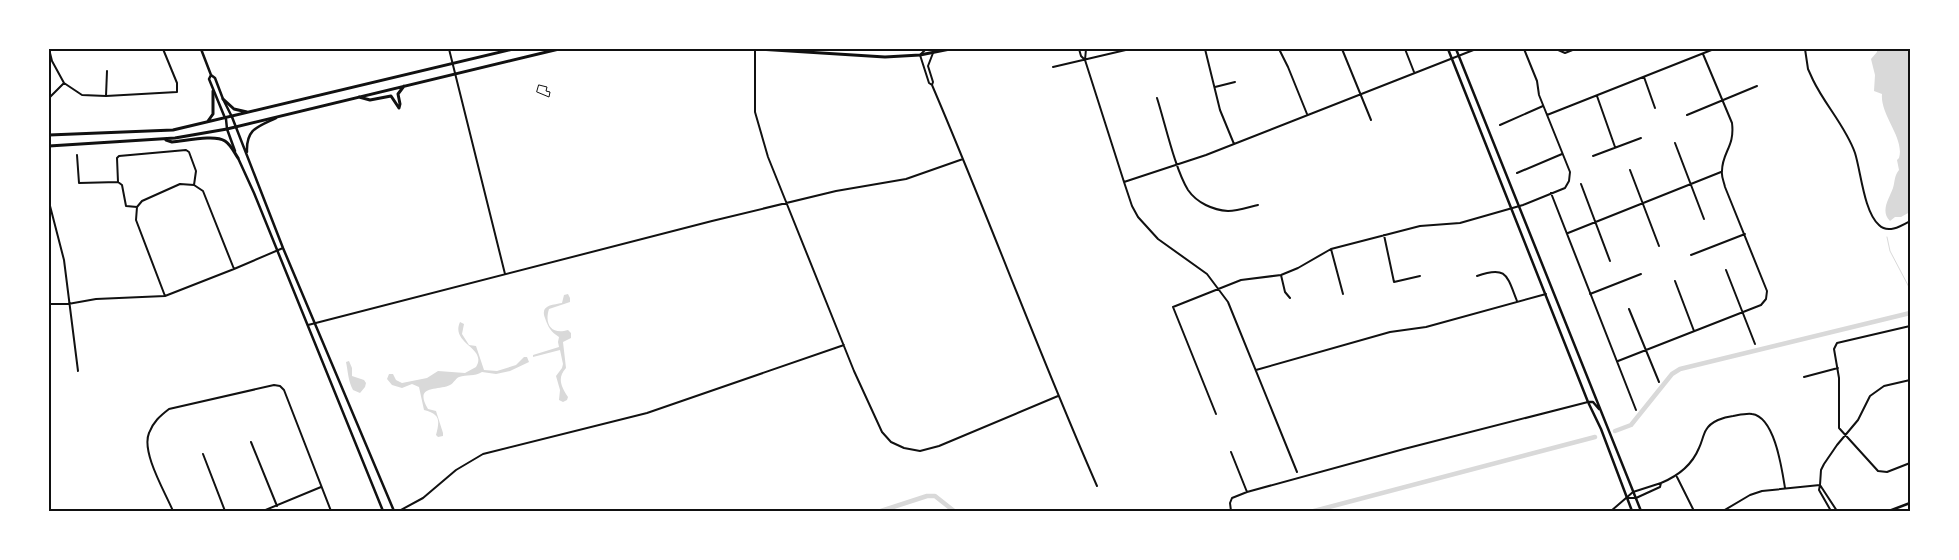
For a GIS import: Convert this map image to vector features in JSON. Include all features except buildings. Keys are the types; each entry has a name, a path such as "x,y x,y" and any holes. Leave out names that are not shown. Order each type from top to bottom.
{"highway":[{"path":"49,135 174,130 513,49"},
{"path":"49,146 163,139 227,128 559,49"},
{"path":"756,49 885,57 920,56 950,49"},
{"path":"358,97 370,100 391,96 399,108 398,94 404,86"},
{"path":"206,123 213,114 214,91"},
{"path":"222,99 234,108 250,113"},
{"path":"163,139 172,142 216,137 224,140 238,158"}],"main road":[{"path":"201,49 211,76 209,79 226,119 227,128 238,158 254,193 383,511"},
{"path":"1448,49 1513,208 1632,511"},
{"path":"1456,49 1502,168 1520,206 1641,511"},
{"path":"211,76 215,78 222,99 236,126 282,248 394,511"},
{"path":"247,156 247,144 252,131 281,116"},
{"path":"1588,402 1593,402 1601,412"},
{"path":"1889,511 1910,503"}],"street":[{"path":"49,49 52,60 64,83 82,95 106,96 177,92 177,82 163,49"},
{"path":"449,49 505,274"},
{"path":"756,49 754,92 756,121 786,204 882,432 891,442 904,448 920,451 939,446 1058,396"},
{"path":"926,49 920,56 929,83 932,85 963,159 1058,396 1097,486"},
{"path":"1079,49 1081,56 1085,60"},
{"path":"1086,49 1085,60 1132,206 1146,227 1158,239 1207,274 1220,288 1228,302 1297,472"},
{"path":"1052,67 1130,49"},
{"path":"1205,49 1220,110 1234,144"},
{"path":"1279,49 1308,114"},
{"path":"1342,49 1371,120"},
{"path":"1405,49 1414,72"},
{"path":"1124,182 1178,165 1234,144 1476,49"},
{"path":"1216,414 1172,307 1241,280 1280,275 1298,268 1331,249 1420,226 1460,223 1520,206 1565,188 1570,181 1570,172 1543,106 1537,81 1524,49"},
{"path":"1556,49 1565,53 1575,49"},
{"path":"1547,115 1714,49"},
{"path":"1805,49 1808,70 1855,153 1868,205 1876,223 1881,227 1893,229 1910,221"},
{"path":"932,85 934,82 928,66 933,53"},
{"path":"1618,361 1761,305 1767,295 1725,187 1722,172 1724,159 1730,150 1733,135 1732,123 1703,54"},
{"path":"106,96 107,72"},
{"path":"1644,76 1655,108"},
{"path":"1214,87 1235,82"},
{"path":"49,98 64,83"},
{"path":"539,85 547,87 546,91 550,92 549,97 537,92 539,85"},
{"path":"1687,115 1757,86"},
{"path":"1597,96 1615,147"},
{"path":"1157,98 1178,165 1188,190 1197,200 1208,206 1228,210 1258,205"},
{"path":"1500,125 1543,106"},
{"path":"1592,156 1641,138"},
{"path":"1675,143 1704,219"},
{"path":"137,207 126,206 122,186 118,182 117,158 119,156 186,150 189,152 196,171 194,185"},
{"path":"1517,173 1562,154"},
{"path":"77,155 79,183 118,182"},
{"path":"308,325 786,204 878,182 906,179 963,159"},
{"path":"1630,170 1659,246"},
{"path":"1567,233 1722,172"},
{"path":"165,296 136,220 137,207 142,201 180,184 194,185 203,191 234,269"},
{"path":"1581,184 1610,261"},
{"path":"1552,193 1636,410"},
{"path":"49,202 64,260 68,304 78,370"},
{"path":"1691,255 1744,234"},
{"path":"1384,235 1394,282 1420,276"},
{"path":"49,304 68,304 96,299 165,296 282,248"},
{"path":"1331,249 1343,294"},
{"path":"1726,270 1755,344"},
{"path":"1477,276 1498,271 1505,275 1517,301"},
{"path":"1590,294 1641,274"},
{"path":"1280,275 1285,292 1290,298"},
{"path":"1674,281 1694,331"},
{"path":"1256,370 1390,332 1426,327 1546,294"},
{"path":"1629,309 1658,382"},
{"path":"1910,326 1837,343 1834,349 1838,368 1839,428 1878,471 1887,472 1910,463"},
{"path":"399,511 424,498 456,470 483,454 647,413 844,345"},
{"path":"1804,377 1838,368"},
{"path":"1831,511 1819,490 1821,470 1824,464 1837,444 1858,420 1873,393 1884,386 1910,380"},
{"path":"173,511 147,452 148,435 155,420 169,409 274,385 280,386 284,390 331,511"},
{"path":"1231,511 1230,503 1232,498 1247,492 1404,449 1588,402"},
{"path":"1611,511 1634,492 1677,476 1695,458 1706,429 1713,423 1727,417 1753,414 1763,419 1769,428 1779,456 1785,488"},
{"path":"251,442 277,506"},
{"path":"1231,452 1247,492"},
{"path":"203,454 225,511"},
{"path":"1677,476 1694,511"},
{"path":"1627,498 1636,498 1660,487 1661,483"},
{"path":"1722,511 1750,495 1785,488 1820,485"},
{"path":"1820,485 1837,511"},
{"path":"262,511 321,487"}],"shaded area":[{"path":"1877,49 1901,49 1910,52 1910,212 1901,217 1895,217 1890,221 1887,217 1886,209 1895,177 1899,170 1897,160 1900,150 1896,134 1882,102 1882,94 1874,91 1875,75 1871,59 1877,52"},
{"path":"568,294 570,302 549,309 548,315 549,324 554,330 568,330 571,333 571,338 563,342 566,368 561,382 568,397 563,402 559,400 560,390 556,376 563,364 560,350 533,357 533,355 559,347 559,337 549,327 544,310 548,306 562,303 564,295"},
{"path":"460,322 464,324 462,334 469,345 476,346 484,370 497,371 516,365 524,357 527,357 529,362 510,371 496,374 482,372 462,376 450,385 425,392 424,401 428,409 436,411 443,433 443,436 438,437 436,435 438,418 433,413 424,410 419,387 412,384 402,388 392,385 387,379 389,374 393,374 396,380 402,383 427,378 438,371 465,373 476,367 477,355 460,336 458,329"},
{"path":"349,361 352,368 352,376 364,380 366,383 360,393 353,390 350,383 346,362"}],"waterway":[{"path":"1887,237 1890,251 1910,289"},
{"path":"1615,431 1631,425 1672,374 1680,369 1910,313"},
{"path":"1314,511 1595,437"},
{"path":"881,511 927,496 935,496 954,511"}]}
